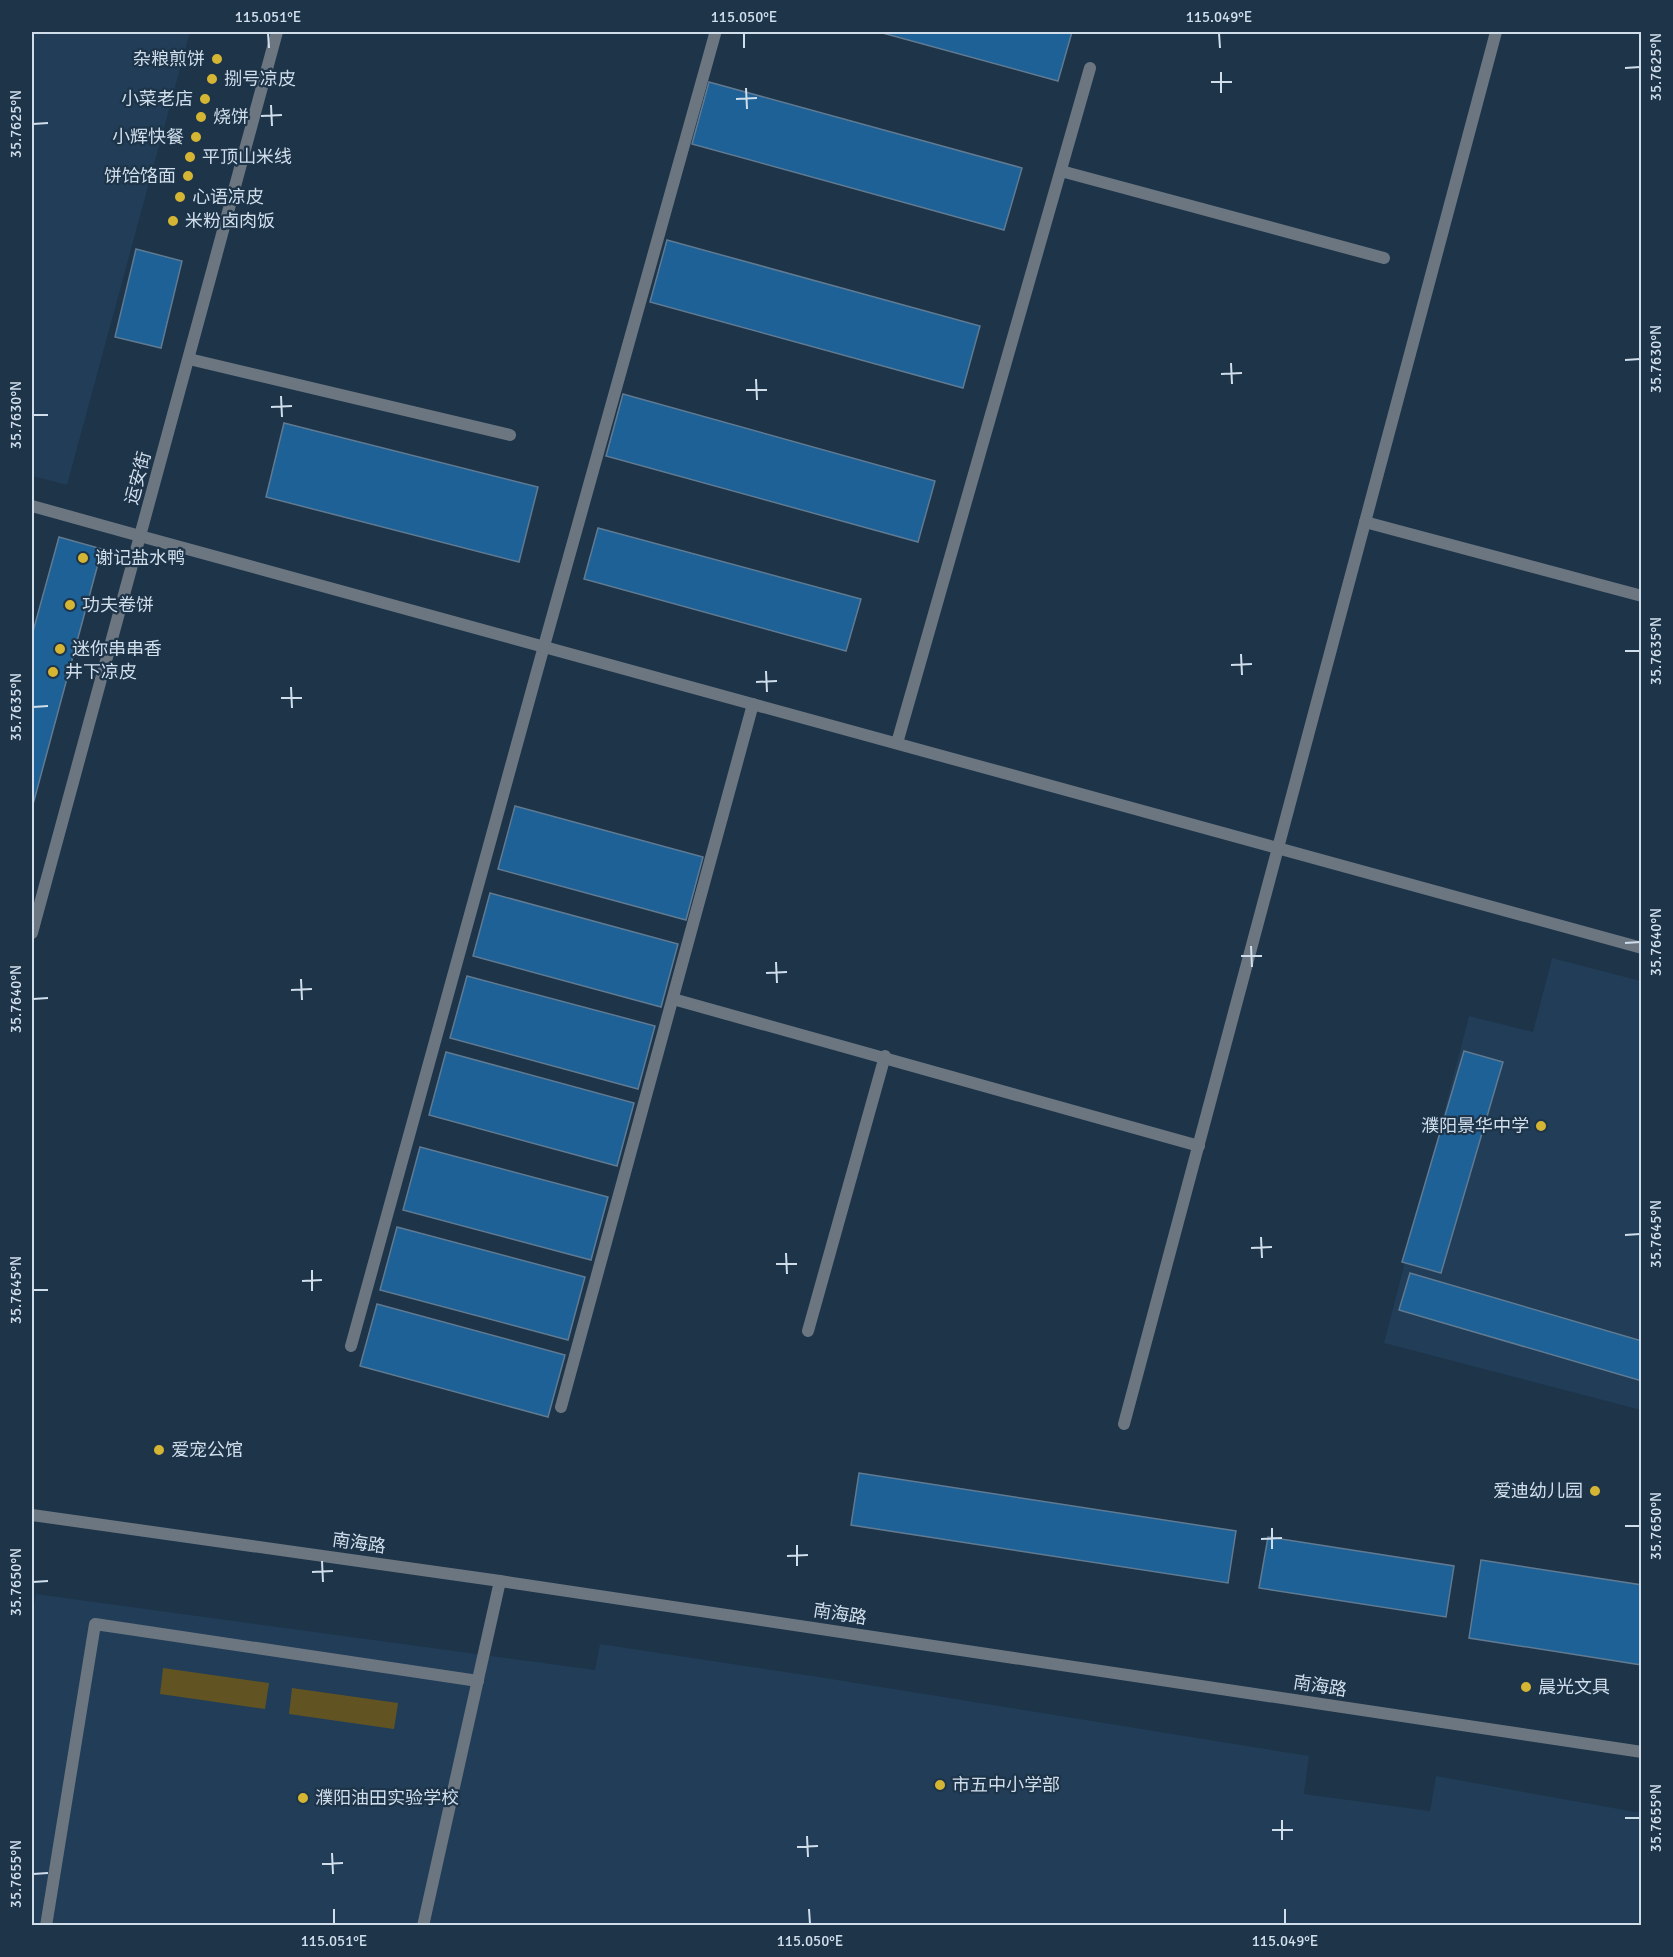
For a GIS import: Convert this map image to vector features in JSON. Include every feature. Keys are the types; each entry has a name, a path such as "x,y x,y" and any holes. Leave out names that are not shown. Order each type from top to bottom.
{"street":[{"name":"运安街","path":"32,933 277,32"},
{"path":"1124,1424 1496,32"},
{"path":"351,1346 715,34"},
{"path":"897,743 1090,68"},
{"path":"1060,171 1384,258"},
{"path":"189,359 510,435"},
{"path":"32,506 1641,948"},
{"path":"1365,522 1641,596"},
{"path":"561,1407 753,704"},
{"path":"673,999 885,1056 1199,1146"},
{"path":"808,1331 885,1056"},
{"name":"南海路","path":"32,1515 500,1581 1641,1752"},
{"path":"423,1926 500,1581"},
{"path":"46,1926 95,1624 478,1681"}],"shaded area":[{"path":"32,32 190,32 67,485 32,476"},
{"name":"濮阳景华中学","path":"1552,958 1641,981 1641,1410 1384,1343 1469,1016 1533,1032"},
{"path":"36,1594 595,1670 600,1644 819,1677 1309,1756 1304,1794 1430,1811 1436,1776 1641,1813 1641,1925 32,1926 32,1620"},
{"path":"163,1668 269,1683 265,1709 160,1694"},
{"path":"292,1688 398,1703 394,1729 289,1714"}],"building":[{"path":"879,32 1072,32 1058,81"},
{"path":"709,82 1022,168 1004,230 692,144"},
{"path":"667,240 980,326 963,388 650,302"},
{"path":"136,249 182,261 161,348 115,337"},
{"path":"623,394 935,481 918,542 606,456"},
{"path":"284,423 538,487 519,562 266,497"},
{"path":"598,528 861,599 846,651 584,579"},
{"path":"59,537 102,549 32,808 32,635"},
{"path":"515,806 703,857 686,920 498,869"},
{"path":"490,893 678,944 661,1007 473,956"},
{"path":"467,976 655,1026 638,1089 450,1038"},
{"path":"1464,1051 1503,1062 1441,1273 1402,1262"},
{"path":"446,1052 634,1103 617,1166 429,1115"},
{"path":"420,1147 608,1197 591,1260 403,1210"},
{"path":"397,1227 585,1277 568,1340 380,1290"},
{"path":"1410,1273 1642,1341 1642,1381 1399,1310"},
{"path":"377,1304 565,1355 548,1417 360,1366"},
{"path":"859,1473 1236,1531 1228,1583 851,1525"},
{"path":"1268,1537 1454,1566 1446,1617 1259,1588"},
{"path":"1481,1560 1642,1585 1642,1665 1469,1638"}],"place":[{"name":"杂粮煎饼","path":"217,59"},
{"name":"捌号凉皮","path":"212,79"},
{"name":"小菜老店","path":"205,99"},
{"name":"烧饼","path":"201,117"},
{"name":"小辉快餐","path":"196,137"},
{"name":"平顶山米线","path":"190,157"},
{"name":"饼饸饹面","path":"188,176"},
{"name":"心语凉皮","path":"180,197"},
{"name":"米粉卤肉饭","path":"173,221"},
{"name":"谢记盐水鸭","path":"83,558"},
{"name":"功夫卷饼","path":"70,605"},
{"name":"迷你串串香","path":"60,649"},
{"name":"井下凉皮","path":"53,672"},
{"name":"濮阳景华中学","path":"1541,1126"},
{"name":"爱宠公馆","path":"159,1450"},
{"name":"爱迪幼儿园","path":"1595,1491"},
{"name":"晨光文具","path":"1526,1687"},
{"name":"市五中小学部","path":"940,1785"},
{"name":"濮阳油田实验学校","path":"303,1798"}]}
